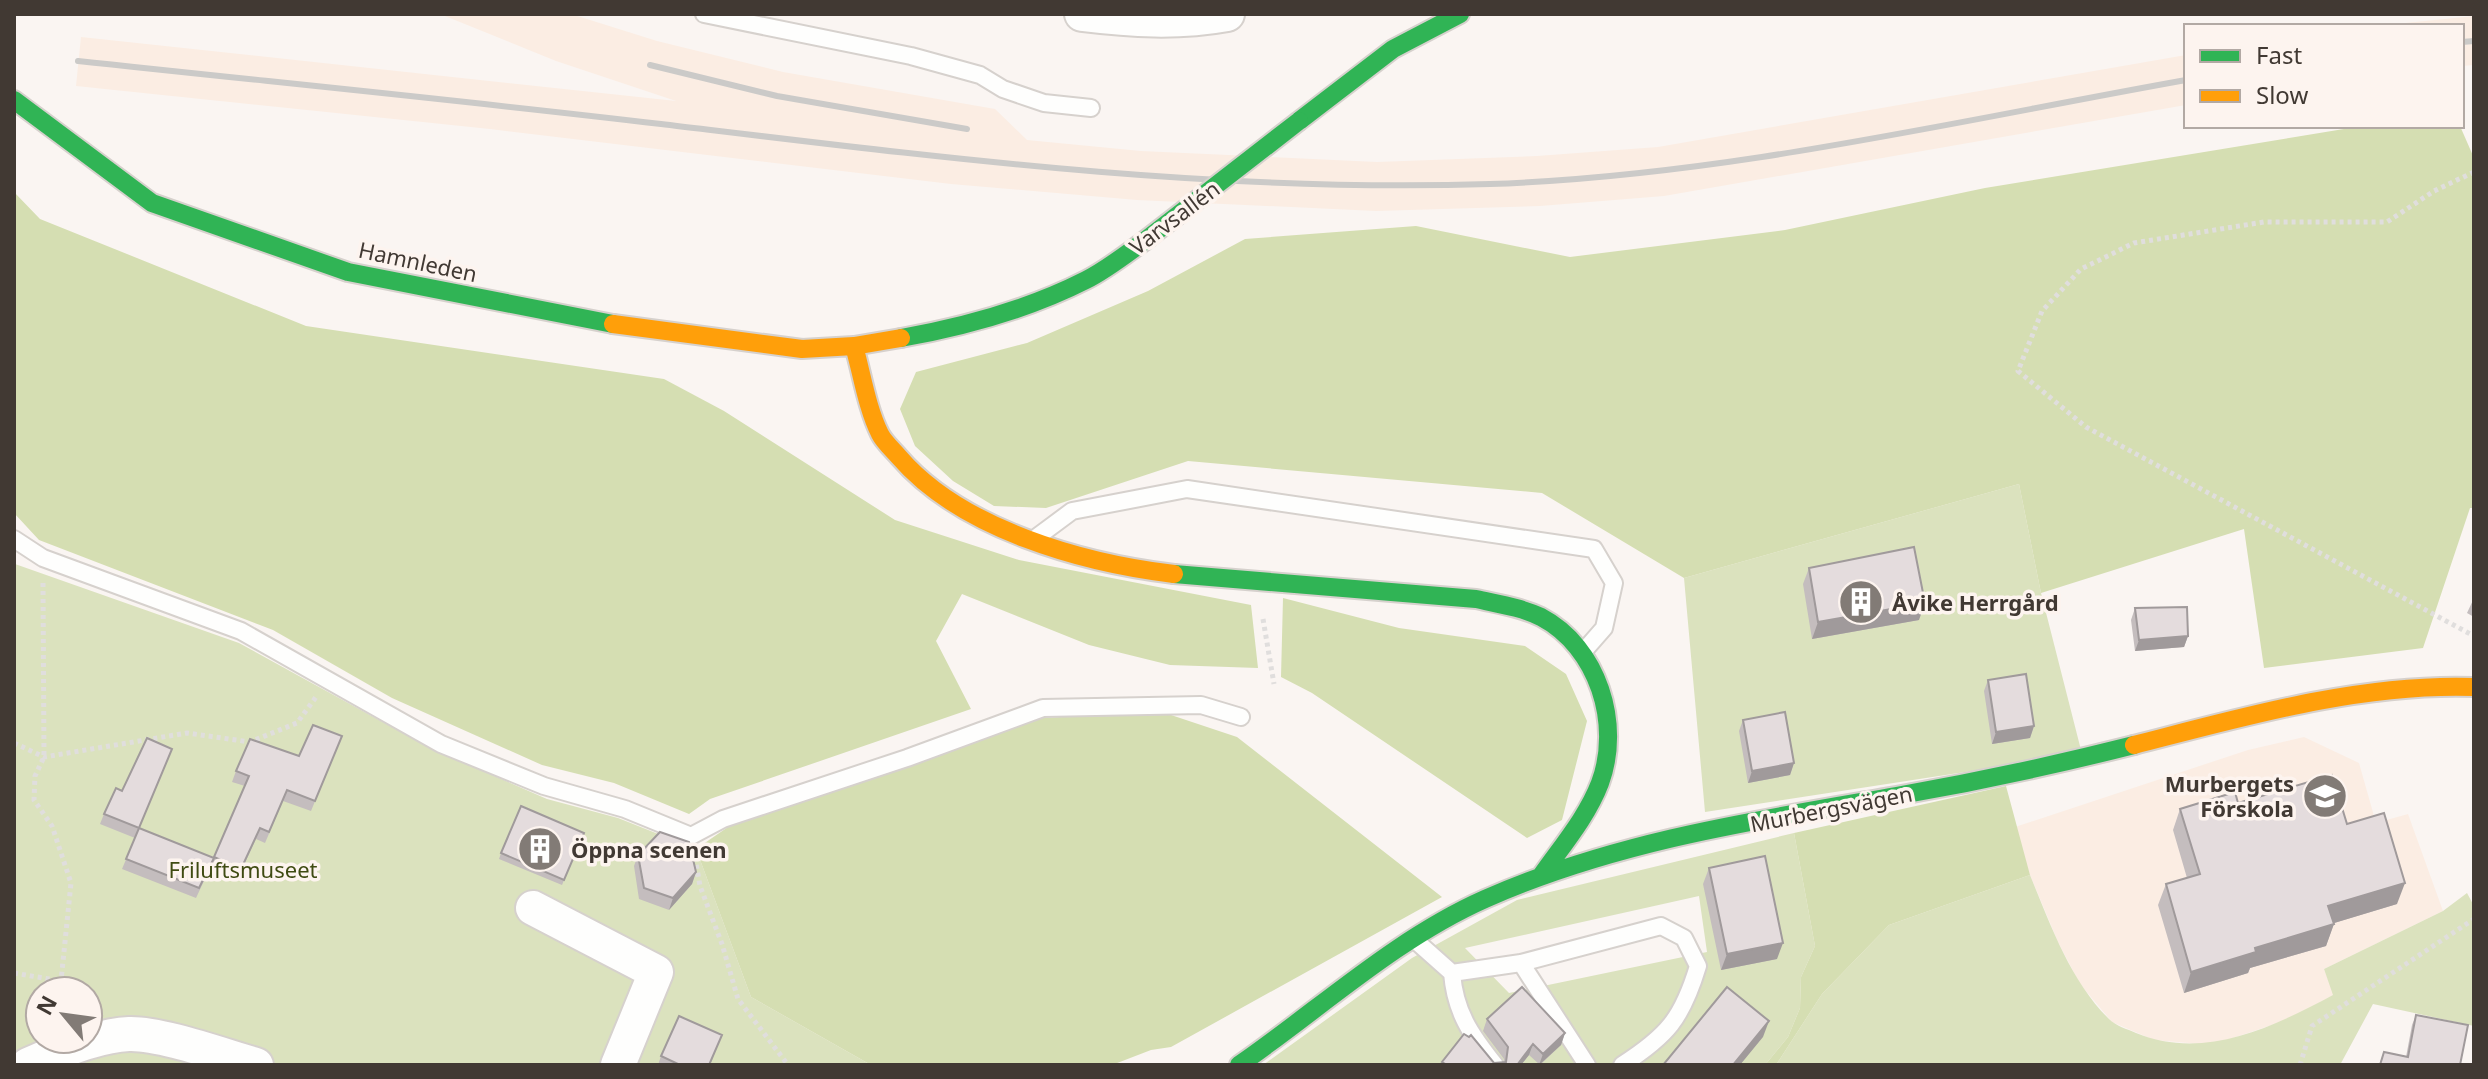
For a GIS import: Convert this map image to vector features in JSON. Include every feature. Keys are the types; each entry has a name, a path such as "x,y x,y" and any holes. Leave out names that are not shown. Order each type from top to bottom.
{"street":[{"path":"1082,14 1137,21 1198,19 1227,14"},
{"name":"Varvsallén","path":"854,346 941,331 1010,310 1087,280 1143,242 1393,49 1460,14"},
{"name":"Hamnleden","path":"17,103 152,203 348,272 574,319 802,349 854,346"},
{"path":"854,346 880,435 916,477 955,506 1033,540 1102,562 1171,574 1404,592 1506,605 1521,608 1554,627 1583,652 1601,684 1608,721 1605,767 1583,816 1541,876"},
{"name":"Murbergsvägen","path":"1239,1065 1371,967 1482,899 1612,850 2032,770 2314,701 2451,685 2474,687"},
{"path":"533,908 656,972 618,1065"},
{"path":"28,1065 57,1052 129,1034 193,1046 256,1065"}],"lane":[{"path":"704,14 911,56 980,75 1003,89 1044,103 1091,108"},
{"path":"1033,540 1072,511 1187,489 1594,549 1614,583 1604,628 1583,652"},
{"path":"14,539 43,558 241,631 441,744 544,786 625,809 691,836 723,819 907,758 1043,708 1201,705 1241,717"},
{"path":"1452,973 1521,963 1661,926 1684,938 1698,966 1690,994 1663,1038 1622,1065"},
{"path":"1415,940 1452,973 1454,994 1465,1027 1495,1065"},
{"path":"1521,963 1587,1065"}],"path":[{"path":"2474,172 2434,191 2387,222 2264,222 2134,243 2081,269 2042,311 2018,371 2086,427 2474,636"},
{"path":"43,558 44,757 35,776 34,800 52,826 71,883 62,975"},
{"path":"1257,582 1274,684"},
{"path":"14,743 44,757 187,733 250,742 297,723 312,705 324,678"},
{"path":"691,836 700,886 738,999 788,1065"},
{"path":"2300,1065 2312,1026 2474,919"}],"shaded area":[{"path":"440,14 571,14 657,41 783,72 995,109 1027,140 1141,151 1377,162 1537,156 1658,147 2184,55 2184,105 1664,196 1540,206 1376,211 1137,200 951,184 490,129 76,86 81,37 676,101 556,61"},
{"path":"2474,16 2474,65 2464,66 2464,24 2396,24"},
{"path":"2304,737 2359,763 2376,823 2408,814 2443,911 2324,969 2334,995 2287,1020 2212,1045 2154,1040 2112,1022 2080,984 2058,942 2030,875 2015,827 2248,750"}],"green space":[{"path":"2350,128 2461,128 2474,158 2474,508 2470,508 2423,648 2264,668 2244,529 2041,593 2019,484 1684,578 1542,493 1188,461 1046,508 994,506 953,481 915,446 900,409 916,372 1027,343 1148,291 1245,239 1416,226 1570,257 1785,230 1985,188"},
{"path":"14,192 40,219 306,326 664,379 724,411 895,520 1019,560 1251,605 1258,668 1170,665 1089,645 962,594 936,641 971,709 710,799 689,814 614,783 542,765 392,698 273,630 39,540 14,513"},
{"path":"2019,484 2041,593 2082,754 1705,812 1684,578"},
{"name":"Friluftsmuseet","path":"15,564 239,643 430,748 547,799 618,818 696,849 751,997 871,1065 14,1065"},
{"path":"1283,598 1399,628 1525,646 1566,674 1587,721 1562,820 1527,838 1312,693 1281,677"},
{"path":"1159,711 1237,737 1442,897 1171,1047 1151,1050 1112,1065 871,1065 751,997 696,849 728,827 1043,718"},
{"path":"2006,786 2030,875 1889,925 1822,994 1776,1065 1765,1065 1788,1037 1800,1008 1801,977 1815,946 1794,833"},
{"path":"1794,833 1815,946 1801,977 1800,1008 1788,1037 1765,1065 1263,1065 1412,958 1517,900","holes":["1699,896 1707,952 1509,993 1465,948"]},
{"path":"2030,875 2072,970 2109,1019 2136,1033 2162,1041 2187,1043 2212,1042 2238,1036 2286,1018 2333,995 2324,969 2443,911 2467,893 2474,906 2474,1026 2373,1004 2340,1065 1776,1065 1822,994 1889,925"}],"building":[{"name":"Åvike Herrgård","path":"1914,547 1925,603 1818,622 1809,568"},
{"path":"2187,607 2188,636 2139,640 2135,608"},
{"path":"2026,674 2034,726 1996,732 1988,680"},
{"path":"1785,712 1794,763 1752,771 1743,720"},
{"path":"313,725 342,736 315,801 287,790 269,832 260,828 241,869 214,857 249,776 236,771 250,739 299,756"},
{"path":"147,738 172,749 139,828 104,814 116,788 122,791"},
{"path":"2332,775 2347,824 2384,813 2405,883 2328,906 2334,924 2191,972 2166,884 2200,874 2180,809 2235,792 2238,803"},
{"name":"Öppna scenen","path":"521,806 584,833 564,880 501,853"},
{"path":"139,828 214,858 199,888 126,859"},
{"path":"660,832 689,842 696,872 673,898 644,888 638,855"},
{"path":"1765,856 1783,943 1727,954 1709,868"},
{"path":"1522,987 1565,1033 1543,1054 1533,1044 1517,1065 1447,1065 1442,1062 1464,1034 1471,1035 1494,1063 1506,1062 1508,1047 1487,1019"},
{"path":"1727,987 1769,1021 1733,1065 1663,1065"},
{"path":"2416,1015 2468,1025 2460,1065 2380,1065 2384,1052 2408,1057"},
{"path":"679,1016 722,1035 709,1065 680,1065 661,1056"}],"railway":[{"path":"2464,42 2474,41"},
{"path":"78,61 1075,170 1178,178 1386,185 1490,184 1665,170 1840,144 2184,80"},
{"path":"650,65 777,96 967,129"}],"traffic: fast":[{"path":"1299,121 1393,49 1460,14"},
{"path":"14,100 152,203 348,272 613,324"},
{"path":"1143,242 1299,121"},
{"path":"901,338 972,322 1042,300 1093,276 1143,242"},
{"path":"1174,574 1476,599 1533,614 1561,630 1591,667 1606,712 1608,736 1606,760 1595,796 1541,876"},
{"path":"1239,1065 1420,934 1485,899 1535,879 1636,847 1688,835 1986,779 2134,745"}],"traffic: slow":[{"path":"613,324 802,349 854,346 901,338"},
{"path":"854,346 868,402 882,437 925,482 955,504 989,523 1063,551 1138,569 1174,574"},
{"path":"2134,745 2259,713 2345,696 2388,690 2474,687"}],"place":[{"name":"Åvike Herrgård","path":"1861,602"},
{"name":"Murbergets Förskola","path":"2325,796"},
{"name":"Öppna scenen","path":"540,849"}]}
